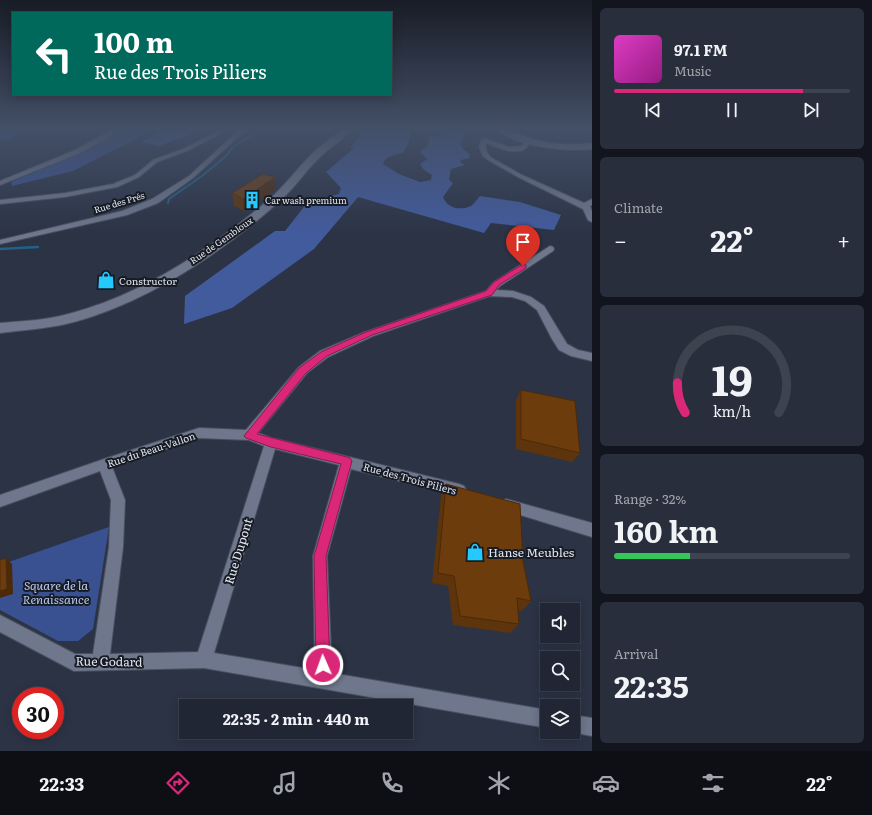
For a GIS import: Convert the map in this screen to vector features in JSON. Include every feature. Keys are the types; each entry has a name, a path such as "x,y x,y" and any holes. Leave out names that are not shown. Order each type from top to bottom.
{"main road":[{"name":"Rue de Gembloux","path":"0,328 40,324 75,317 98,310 158,282 204,253 273,202 308,164"}],"street":[{"path":"0,183 46,164"},
{"path":"0,202 65,195 115,186 137,176 151,164"},
{"name":"Rue des Prés","path":"0,242 124,213 155,202 191,177 205,164"},
{"path":"499,164 520,176 589,204 592,219"},
{"path":"489,293 497,284 550,249"},
{"path":"249,436 302,370 324,354 369,334 489,293 513,294 528,299 541,308 557,339 563,347 575,353 592,357"},
{"name":"Rue du Beau-Vallon","path":"0,501 104,464 199,434 249,436"},
{"name":"Rue des Trois Piliers","path":"249,436 271,443 347,461 472,494"},
{"name":"Rue Dupont","path":"204,660 271,443"},
{"path":"324,681 320,556 347,461"},
{"path":"100,663 116,547 118,500 104,464"},
{"path":"495,501 592,530"},
{"name":"Rue Godard","path":"0,623 74,663 204,660 540,718"},
{"path":"580,725 592,727"}],"green space":[{"path":"53,164 87,164 73,171 12,186 11,182"},
{"name":"Square de la Renaissance","path":"109,527 93,629 78,641 58,641 0,610 0,565"}],"shaded area":[{"path":"335,164 383,164 399,174 420,182 431,180 432,175 423,169 420,164 463,164 465,165 451,169 449,180 453,183 443,197 448,204 454,208 467,208 471,206 480,196 520,202 561,215 554,230 491,223 484,233 358,197 314,249 232,308 184,324 185,296 275,231 285,231 311,198 328,197 339,194 341,188 326,172"}],"building":[{"path":"263,174 275,177 243,199 232,193"},
{"path":"521,390 575,401 580,453 521,439"},
{"name":"Hanse Meubles","path":"446,484 520,504 523,561 531,601 517,598 519,624 460,616 454,576 438,573"},
{"path":"6,558 7,589 0,591 0,560"}],"waterway":[{"path":"168,203 169,199 216,164"},
{"path":"0,249 38,247"}],"place":[{"name":"Car wash premium","path":"252,200"},
{"name":"Constructor","path":"106,280"},
{"name":"Hanse Meubles","path":"475,552"}],"route":[{"path":"323,665 320,556 347,461 271,443 249,436 302,370 324,354 343,344 369,334 489,293 497,284 523,266"}]}
